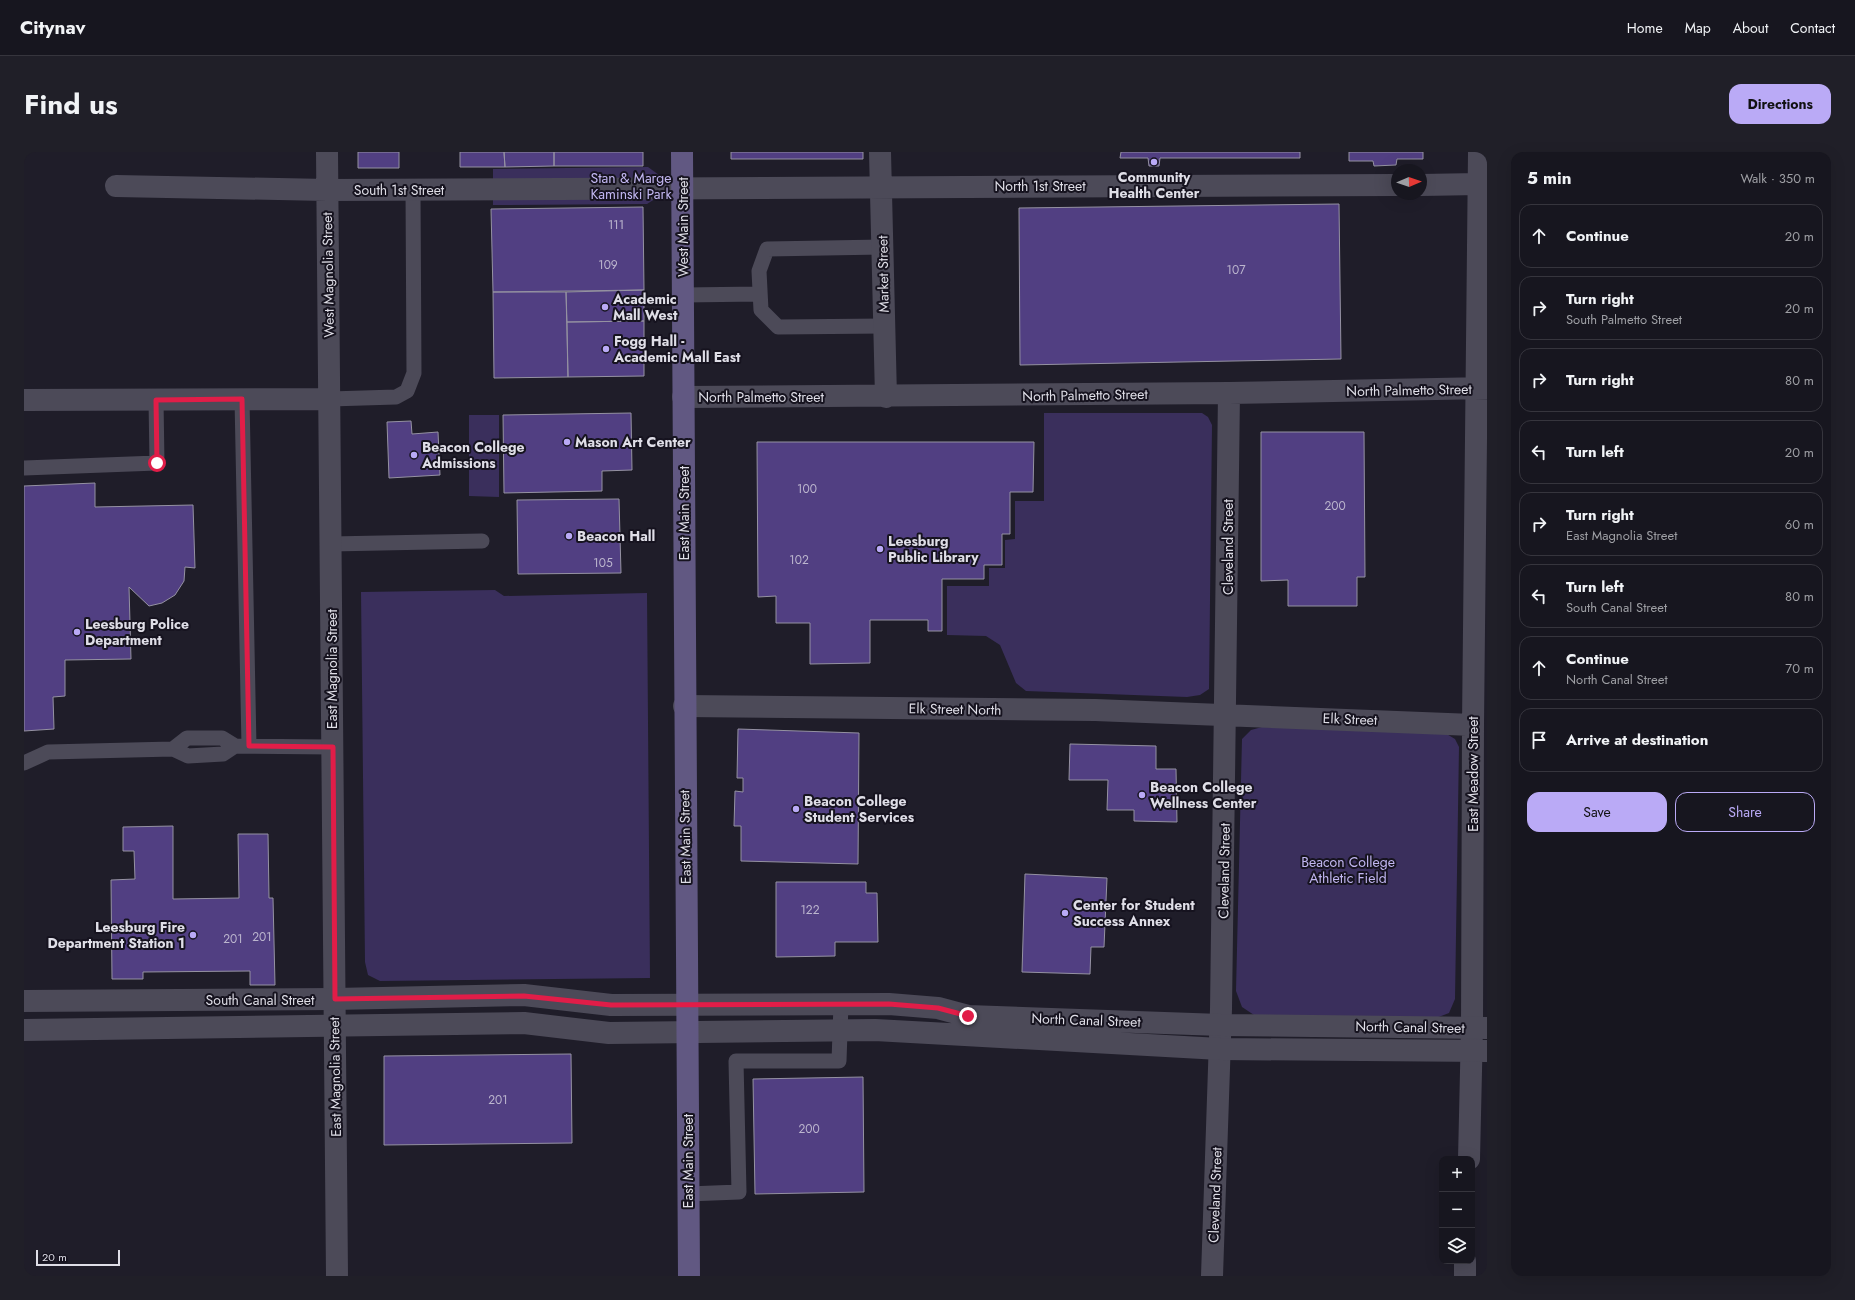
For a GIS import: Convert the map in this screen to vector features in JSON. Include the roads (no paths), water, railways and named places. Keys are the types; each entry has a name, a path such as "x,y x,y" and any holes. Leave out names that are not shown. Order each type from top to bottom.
{"main road":[{"name":"West Main Street","path":"682,152 683,397"},
{"name":"East Main Street","path":"683,397 689,1276"}],"street":[{"name":"West Magnolia Street","path":"327,152 330,399"},
{"name":"Market Street","path":"880,152 886,397"},
{"name":"East Meadow Street","path":"1468,1156 1480,1028 1473,725 1482,388 1479,152"},
{"path":"1427,184 1479,184"},
{"name":"North 1st Street","path":"682,188 1391,185"},
{"name":"South 1st Street","path":"116,186 327,190 682,188"},
{"name":"North Palmetto Street","path":"683,397 886,397 1482,388"},
{"name":"Cleveland Street","path":"1212,1276 1221,1025 1229,393"},
{"path":"24,400 330,399"},
{"name":"East Magnolia Street","path":"330,399 337,1276"},
{"name":"Elk Street North","path":"684,706 1095,710 1226,714"},
{"name":"Elk Street","path":"1226,714 1473,725"},
{"name":"South Canal Street","path":"24,1001 524,996 611,1005 687,1003"},
{"name":"North Canal Street","path":"687,1003 889,1004 938,1008 968,1016 1221,1025 1480,1028"},
{"path":"24,1030 524,1023 609,1033 687,1031 903,1031 1013,1039 1220,1048 1479,1051"},
{"path":"1465,1264 1465,1276"}],"lane":[{"path":"330,399 396,397 407,391 414,374 413,190"},
{"path":"883,247 767,249 759,271 761,310 778,327 884,326"},
{"path":"683,295 760,294"},
{"path":"242,399 242,746"},
{"path":"24,468 157,463 156,400"},
{"path":"331,544 482,542"},
{"path":"24,763 48,752 173,749 188,756 223,754 242,746 333,747"},
{"path":"688,1194 739,1192 736,1061 839,1061 841,1004"}],"place":[{"name":"Community Health Center","path":"1154,162"},
{"name":"Academic Mall West","path":"605,307"},
{"name":"Fogg Hall - Academic Mall East","path":"606,349"},
{"name":"Mason Art Center","path":"567,442"},
{"name":"Beacon College Admissions","path":"414,455"},
{"name":"Beacon Hall","path":"569,536"},
{"name":"Leesburg Public Library","path":"880,549"},
{"name":"Leesburg Police Department","path":"77,632"},
{"name":"Beacon College Wellness Center","path":"1142,795"},
{"name":"Beacon College Student Services","path":"796,809"},
{"name":"Center for Student Success Annex","path":"1065,913"},
{"name":"Leesburg Fire Department Station 1","path":"193,935"}],"park label":[{"name":"Stan & Marge Kaminski Park","path":"631,186"},
{"name":"Beacon College Athletic Field","path":"1348,870"}]}
